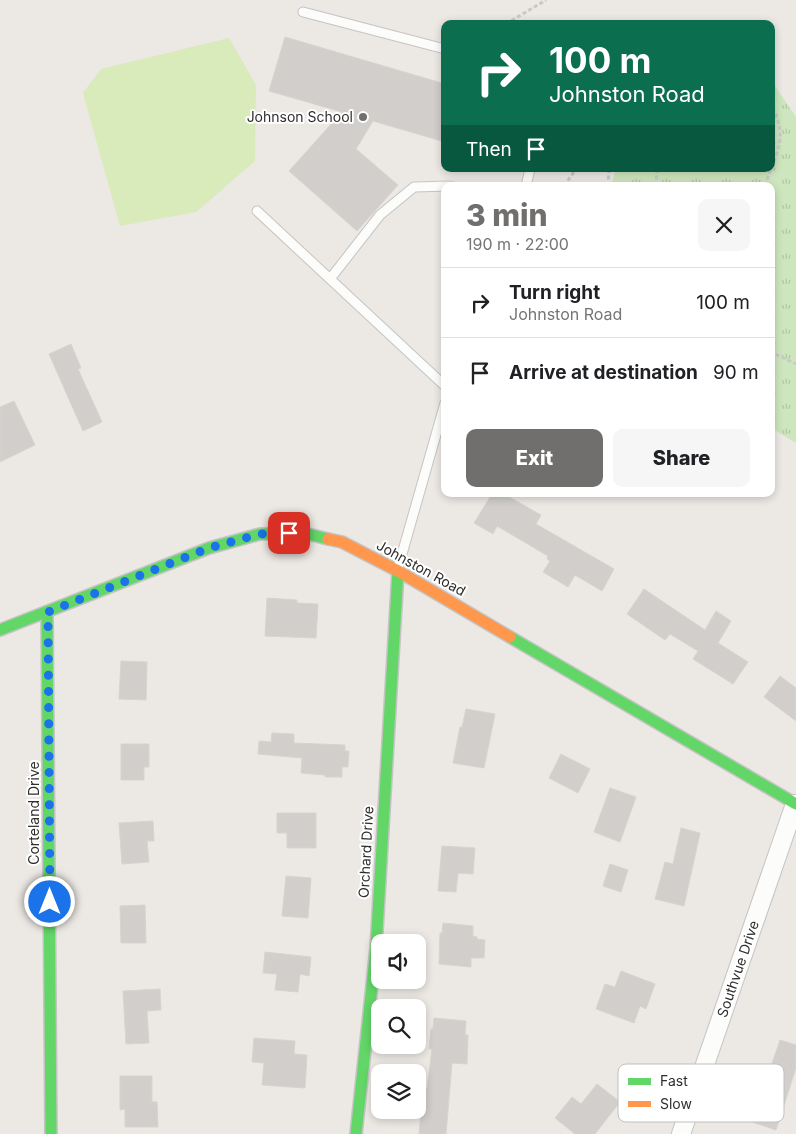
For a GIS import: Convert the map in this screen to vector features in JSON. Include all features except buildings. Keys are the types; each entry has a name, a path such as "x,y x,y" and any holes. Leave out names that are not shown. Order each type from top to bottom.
{"street":[{"name":"Johnston Road","path":"0,630 209,548 260,534 304,533 342,542 398,570 795,804"},
{"name":"Orchard Drive","path":"356,1134 376,948 398,570"},
{"name":"Corteland Drive","path":"48,612 51,1134"},
{"name":"Southvue Drive","path":"705,1064 795,804"},
{"name":"Southvue Drive","path":"681,1134 685,1122"}],"lane":[{"path":"303,12 441,48"},
{"path":"330,278 380,215 414,187 441,186"},
{"path":"256,211 441,382"},
{"path":"398,570 441,417"}],"path":[{"path":"513,20 546,0"},
{"path":"775,111 778,117 781,136 775,160"},
{"path":"775,354 796,364"}],"green space":[{"path":"229,38 256,85 255,161 196,212 120,226 83,93 101,69"},
{"path":"775,86 796,117 796,443 775,430 775,182 612,182 615,172 775,172"}],"traffic: fast":[{"path":"0,630 209,548 260,534 304,533 328,539"},
{"path":"356,1134 376,948 398,571"},
{"path":"47,612 51,1134"},
{"path":"510,637 796,804"}],"traffic: slow":[{"path":"328,539 342,542 398,571 510,637"}],"place":[{"name":"Johnson School","path":"363,117"}],"route":[{"path":"50,902 48,612 209,548 260,534 289,533"}]}
